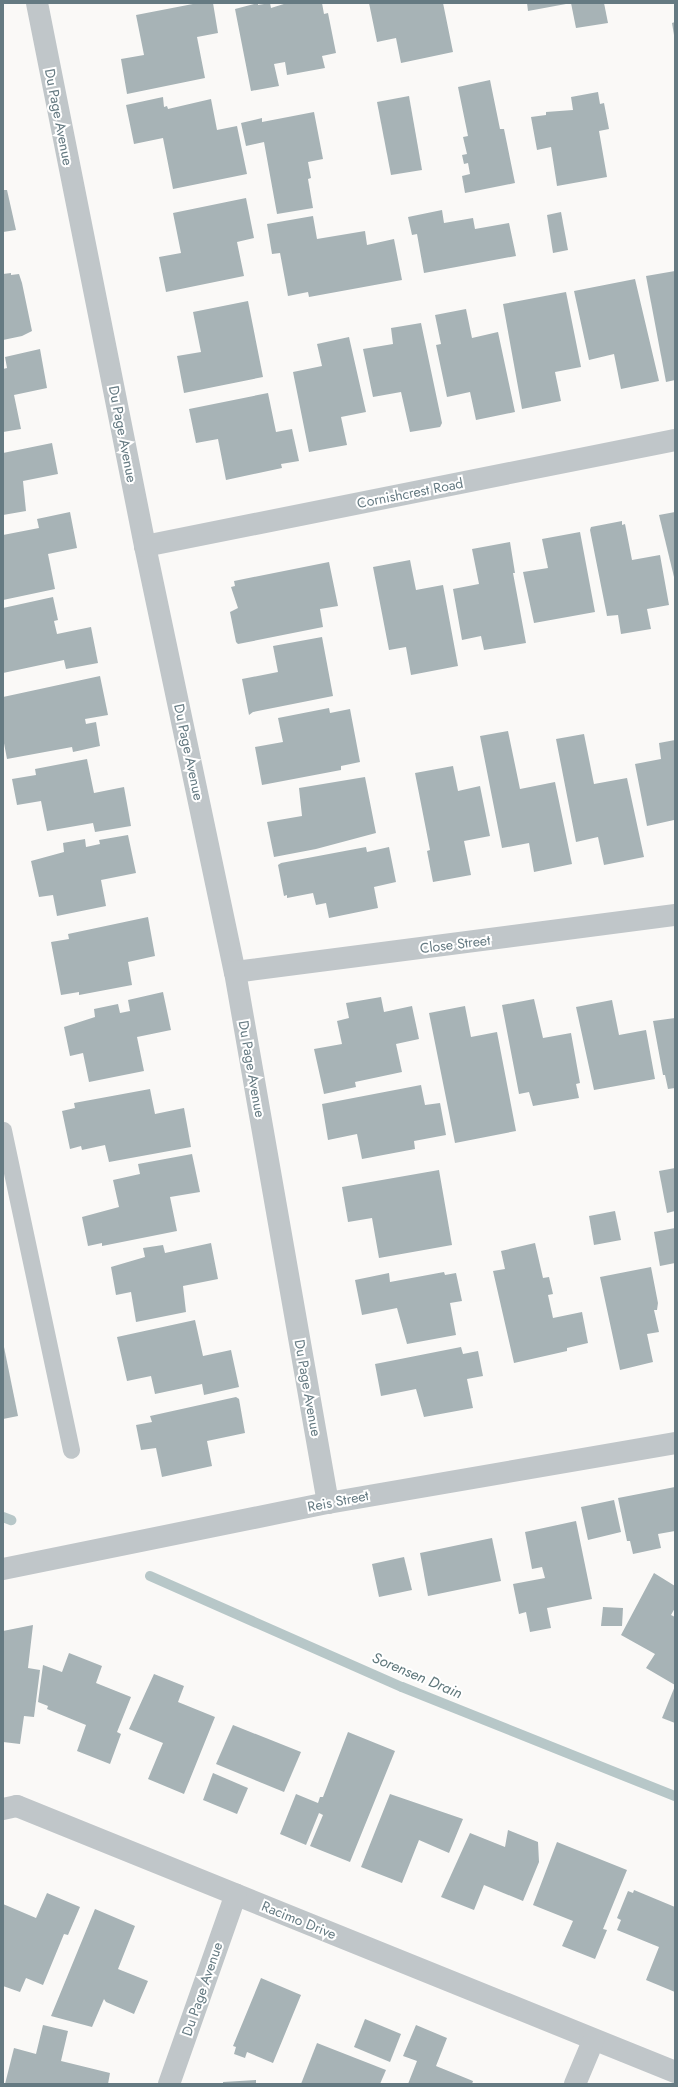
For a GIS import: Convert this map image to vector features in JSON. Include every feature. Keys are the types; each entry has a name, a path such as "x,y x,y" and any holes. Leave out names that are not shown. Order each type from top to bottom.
{"street":[{"name":"Du Page Avenue","path":"37,3 145,546 235,972 328,1502"},
{"name":"Cornishcrest Road","path":"145,546 675,440"},
{"name":"Close Street","path":"235,972 675,916"},
{"name":"Reis Street","path":"3,1569 328,1502 675,1444"},
{"name":"Racimo Drive","path":"3,1808 17,1806 236,1894 593,2041 675,2072"},
{"name":"Du Page Avenue","path":"169,2084 236,1894"},
{"path":"575,2084 593,2041"}],"lane":[{"path":"3,1133 71,1450"}],"building":[{"path":"198,3 213,3 218,33 197,37 205,78 127,94 121,59 144,55 136,15"},
{"path":"258,3 258,5 270,3 271,8 287,3 322,3 324,14 328,13 336,53 322,56 325,68 287,75 285,62 274,64 279,86 251,91 235,9"},
{"path":"369,3 443,3 453,52 401,63 396,38 377,42"},
{"path":"527,3 565,3 566,4 528,11"},
{"path":"571,3 604,3 608,23 576,28"},
{"path":"675,22 675,35 674,35 672,23"},
{"path":"490,80 500,129 504,129 515,183 465,193 462,176 470,174 468,163 464,164 462,155 467,154 463,137 468,136 458,87"},
{"path":"598,92 600,104 604,103 609,129 599,131 607,177 557,186 551,147 537,150 531,117 546,115 546,112 573,110 571,97"},
{"path":"409,96 422,170 391,175 377,102"},
{"path":"163,97 164,107 167,106 168,109 211,99 217,130 237,126 247,174 173,189 163,138 134,144 126,105"},
{"path":"314,112 323,159 308,162 311,178 308,179 313,208 277,214 264,142 246,146 241,123 262,118 262,122"},
{"path":"3,190 7,190 16,230 3,232"},
{"path":"246,198 254,238 237,242 244,276 166,292 159,257 181,253 173,213"},
{"path":"442,210 444,223 473,218 475,229 509,223 516,256 424,273 417,234 412,235 408,217"},
{"path":"561,212 568,250 553,253 547,215"},
{"path":"313,216 317,239 365,231 367,245 394,239 402,280 309,297 308,292 288,296 280,253 272,254 267,224"},
{"path":"675,271 675,380 666,382 646,276"},
{"path":"11,273 11,275 19,274 32,331 22,336 3,340 3,274"},
{"path":"635,279 659,381 621,389 614,354 589,360 574,291"},
{"path":"566,292 581,367 555,372 561,401 522,409 503,304"},
{"path":"248,301 263,377 184,393 177,356 201,352 193,312"},
{"path":"466,309 472,338 498,332 515,412 476,420 470,392 447,397 436,345 441,344 435,315"},
{"path":"421,323 442,423 440,427 410,432 401,392 373,397 363,349 393,344 391,328"},
{"path":"349,337 366,412 341,417 347,445 309,452 293,372 322,366 317,344"},
{"path":"40,349 47,388 14,395 21,429 3,432 3,369 7,368 5,357"},
{"path":"268,393 276,432 292,429 299,461 281,464 282,468 226,480 218,439 196,443 189,409"},
{"path":"52,443 58,474 23,481 26,511 3,515 3,453"},
{"path":"70,512 77,548 48,554 55,589 3,600 3,535 39,528 37,519"},
{"path":"675,512 675,577 674,577 659,515"},
{"path":"622,521 622,525 625,524 632,560 660,555 669,605 647,609 651,629 621,634 618,615 607,616 590,530 591,527"},
{"path":"580,532 595,612 534,623 523,572 548,568 542,539"},
{"path":"510,542 515,573 513,573 526,643 484,650 481,636 462,640 453,589 479,584 472,549"},
{"path":"410,560 416,590 443,585 458,666 411,675 406,647 389,650 373,567"},
{"path":"329,562 338,606 320,609 323,627 238,644 236,642 230,612 238,608 231,587 235,586 234,581"},
{"path":"53,597 58,620 54,621 57,634 91,627 98,663 66,669 64,660 3,673 3,608"},
{"path":"322,637 333,696 253,712 249,715 242,679 278,672 273,646"},
{"path":"100,676 108,715 85,719 86,724 96,722 100,746 73,752 72,747 7,759 3,738 3,697"},
{"path":"329,708 330,713 350,709 360,762 341,766 341,770 262,785 255,747 283,742 278,718"},
{"path":"508,731 520,789 555,782 572,864 534,872 529,843 502,848 480,736"},
{"path":"584,734 594,784 627,778 644,857 604,865 598,837 576,842 556,739"},
{"path":"675,740 675,823 674,820 647,826 635,764 661,759 659,743"},
{"path":"87,759 94,793 124,787 131,826 95,832 93,823 47,831 41,801 17,805 12,779 36,775 35,769"},
{"path":"453,766 458,791 480,786 490,836 464,841 471,875 433,882 427,851 430,850 415,773"},
{"path":"365,777 376,833 316,849 274,857 267,822 302,816 299,788"},
{"path":"128,835 136,873 101,880 106,906 57,916 53,895 39,897 31,861 64,852 63,843 85,839 86,847 100,844 99,840"},
{"path":"366,847 367,852 389,847 396,882 374,887 378,908 329,918 326,903 316,905 313,893 287,898 287,895 284,896 278,865 281,863"},
{"path":"148,917 155,956 128,962 132,985 79,995 79,992 61,995 51,942 69,939 68,934"},
{"path":"163,992 171,1030 137,1037 144,1071 89,1082 83,1053 70,1056 64,1027 95,1017 94,1009 118,1004 120,1013 130,1011 128,1000"},
{"path":"381,997 384,1012 412,1006 419,1039 396,1044 402,1072 355,1082 356,1087 324,1094 314,1049 342,1044 337,1021 349,1018 346,1003"},
{"path":"534,999 543,1038 571,1033 580,1083 576,1084 579,1098 533,1106 529,1092 519,1094 502,1005"},
{"path":"612,1000 619,1035 646,1030 655,1079 594,1090 576,1007"},
{"path":"465,1006 471,1037 497,1032 516,1131 455,1143 429,1013"},
{"path":"675,1018 675,1088 668,1089 665,1075 663,1075 653,1021"},
{"path":"421,1085 425,1105 440,1103 446,1135 414,1141 415,1149 362,1159 357,1134 328,1140 322,1104"},
{"path":"150,1089 155,1114 184,1108 191,1147 109,1162 105,1145 82,1150 81,1146 70,1149 62,1111 75,1108 74,1103"},
{"path":"192,1154 200,1192 170,1197 177,1231 102,1246 102,1243 88,1246 82,1217 119,1207 113,1180 140,1174 138,1164"},
{"path":"675,1168 675,1211 667,1213 659,1171"},
{"path":"439,1170 452,1245 379,1258 372,1218 348,1222 342,1187"},
{"path":"615,1211 621,1240 594,1245 589,1216"},
{"path":"675,1228 675,1263 660,1266 654,1232"},
{"path":"211,1243 218,1279 183,1286 186,1312 136,1322 131,1292 116,1295 111,1267 145,1257 143,1248 163,1245 165,1253"},
{"path":"535,1243 543,1278 549,1277 553,1294 548,1295 553,1318 582,1312 588,1343 567,1348 567,1351 514,1363 493,1271 505,1269 501,1251"},
{"path":"651,1267 658,1303 657,1310 654,1310 659,1332 647,1334 653,1362 620,1370 600,1277"},
{"path":"444,1272 445,1275 456,1273 462,1301 450,1303 456,1335 407,1344 397,1308 362,1315 355,1280 389,1273 390,1282"},
{"path":"195,1320 203,1356 231,1350 239,1387 204,1395 202,1384 155,1394 151,1376 127,1381 117,1337"},
{"path":"3,1342 18,1416 3,1419"},
{"path":"461,1347 463,1354 478,1351 483,1376 467,1379 473,1408 424,1417 416,1389 381,1396 375,1364"},
{"path":"236,1397 239,1399 245,1433 207,1441 212,1466 162,1477 156,1448 141,1450 136,1425 152,1422 150,1416"},
{"path":"675,1487 675,1531 658,1534 661,1548 633,1554 630,1541 627,1541 618,1498"},
{"path":"614,1500 621,1532 588,1540 581,1507"},
{"path":"576,1521 592,1599 547,1608 551,1628 530,1632 526,1612 519,1614 513,1584 545,1578 542,1567 532,1569 525,1532"},
{"path":"492,1538 501,1581 428,1596 420,1553"},
{"path":"404,1557 412,1590 379,1597 372,1564"},
{"path":"654,1573 675,1586 675,1608 671,1615 675,1617 675,1685 646,1668 655,1654 621,1635"},
{"path":"603,1607 623,1608 622,1626 601,1626"},
{"path":"33,1625 28,1668 40,1670 34,1717 24,1716 20,1744 3,1742 3,1631"},
{"path":"69,1653 102,1666 96,1683 131,1697 117,1732 121,1734 110,1764 77,1751 86,1725 47,1709 48,1706 38,1702 43,1665 62,1672"},
{"path":"154,1674 184,1686 178,1702 215,1717 184,1794 148,1779 163,1743 129,1729"},
{"path":"675,1686 675,1723 662,1718"},
{"path":"233,1725 301,1752 284,1792 216,1764"},
{"path":"348,1732 395,1751 350,1862 310,1846 323,1815 319,1813 306,1845 280,1834 296,1794 318,1803 320,1797 323,1797"},
{"path":"213,1773 248,1788 237,1814 203,1800"},
{"path":"390,1794 463,1819 449,1853 419,1840 402,1883 361,1867"},
{"path":"508,1830 538,1842 539,1862 523,1901 484,1885 474,1910 441,1897 470,1833 505,1847"},
{"path":"557,1842 627,1870 603,1929 607,1930 595,1959 562,1946 573,1921 533,1905"},
{"path":"634,1890 675,1907 675,1992 646,1980 659,1947 617,1930 621,1920 617,1918 628,1891 633,1893"},
{"path":"47,1893 80,1907 68,1935 64,1934 43,1985 26,1978 20,1992 3,1986 3,1904 36,1918"},
{"path":"95,1909 135,1926 118,1969 148,1981 134,2014 106,2002 104,1999 92,2027 51,2016"},
{"path":"261,1978 301,1995 273,2063 247,2052 245,2058 234,2054 236,2047 233,2046"},
{"path":"365,2019 401,2034 390,2062 354,2047"},
{"path":"43,2025 68,2031 61,2061 110,2073 108,2084 5,2084 14,2048 36,2054"},
{"path":"416,2025 447,2038 436,2066 473,2081 472,2084 408,2084 417,2061 403,2056"},
{"path":"317,2043 386,2070 380,2084 301,2084"},
{"path":"256,2080 256,2084 223,2084 223,2082"}],"waterway":[{"name":"Sorensen Drain","path":"3,1517 11,1520"},
{"name":"Sorensen Drain","path":"150,1576 402,1687 675,1796"}]}
